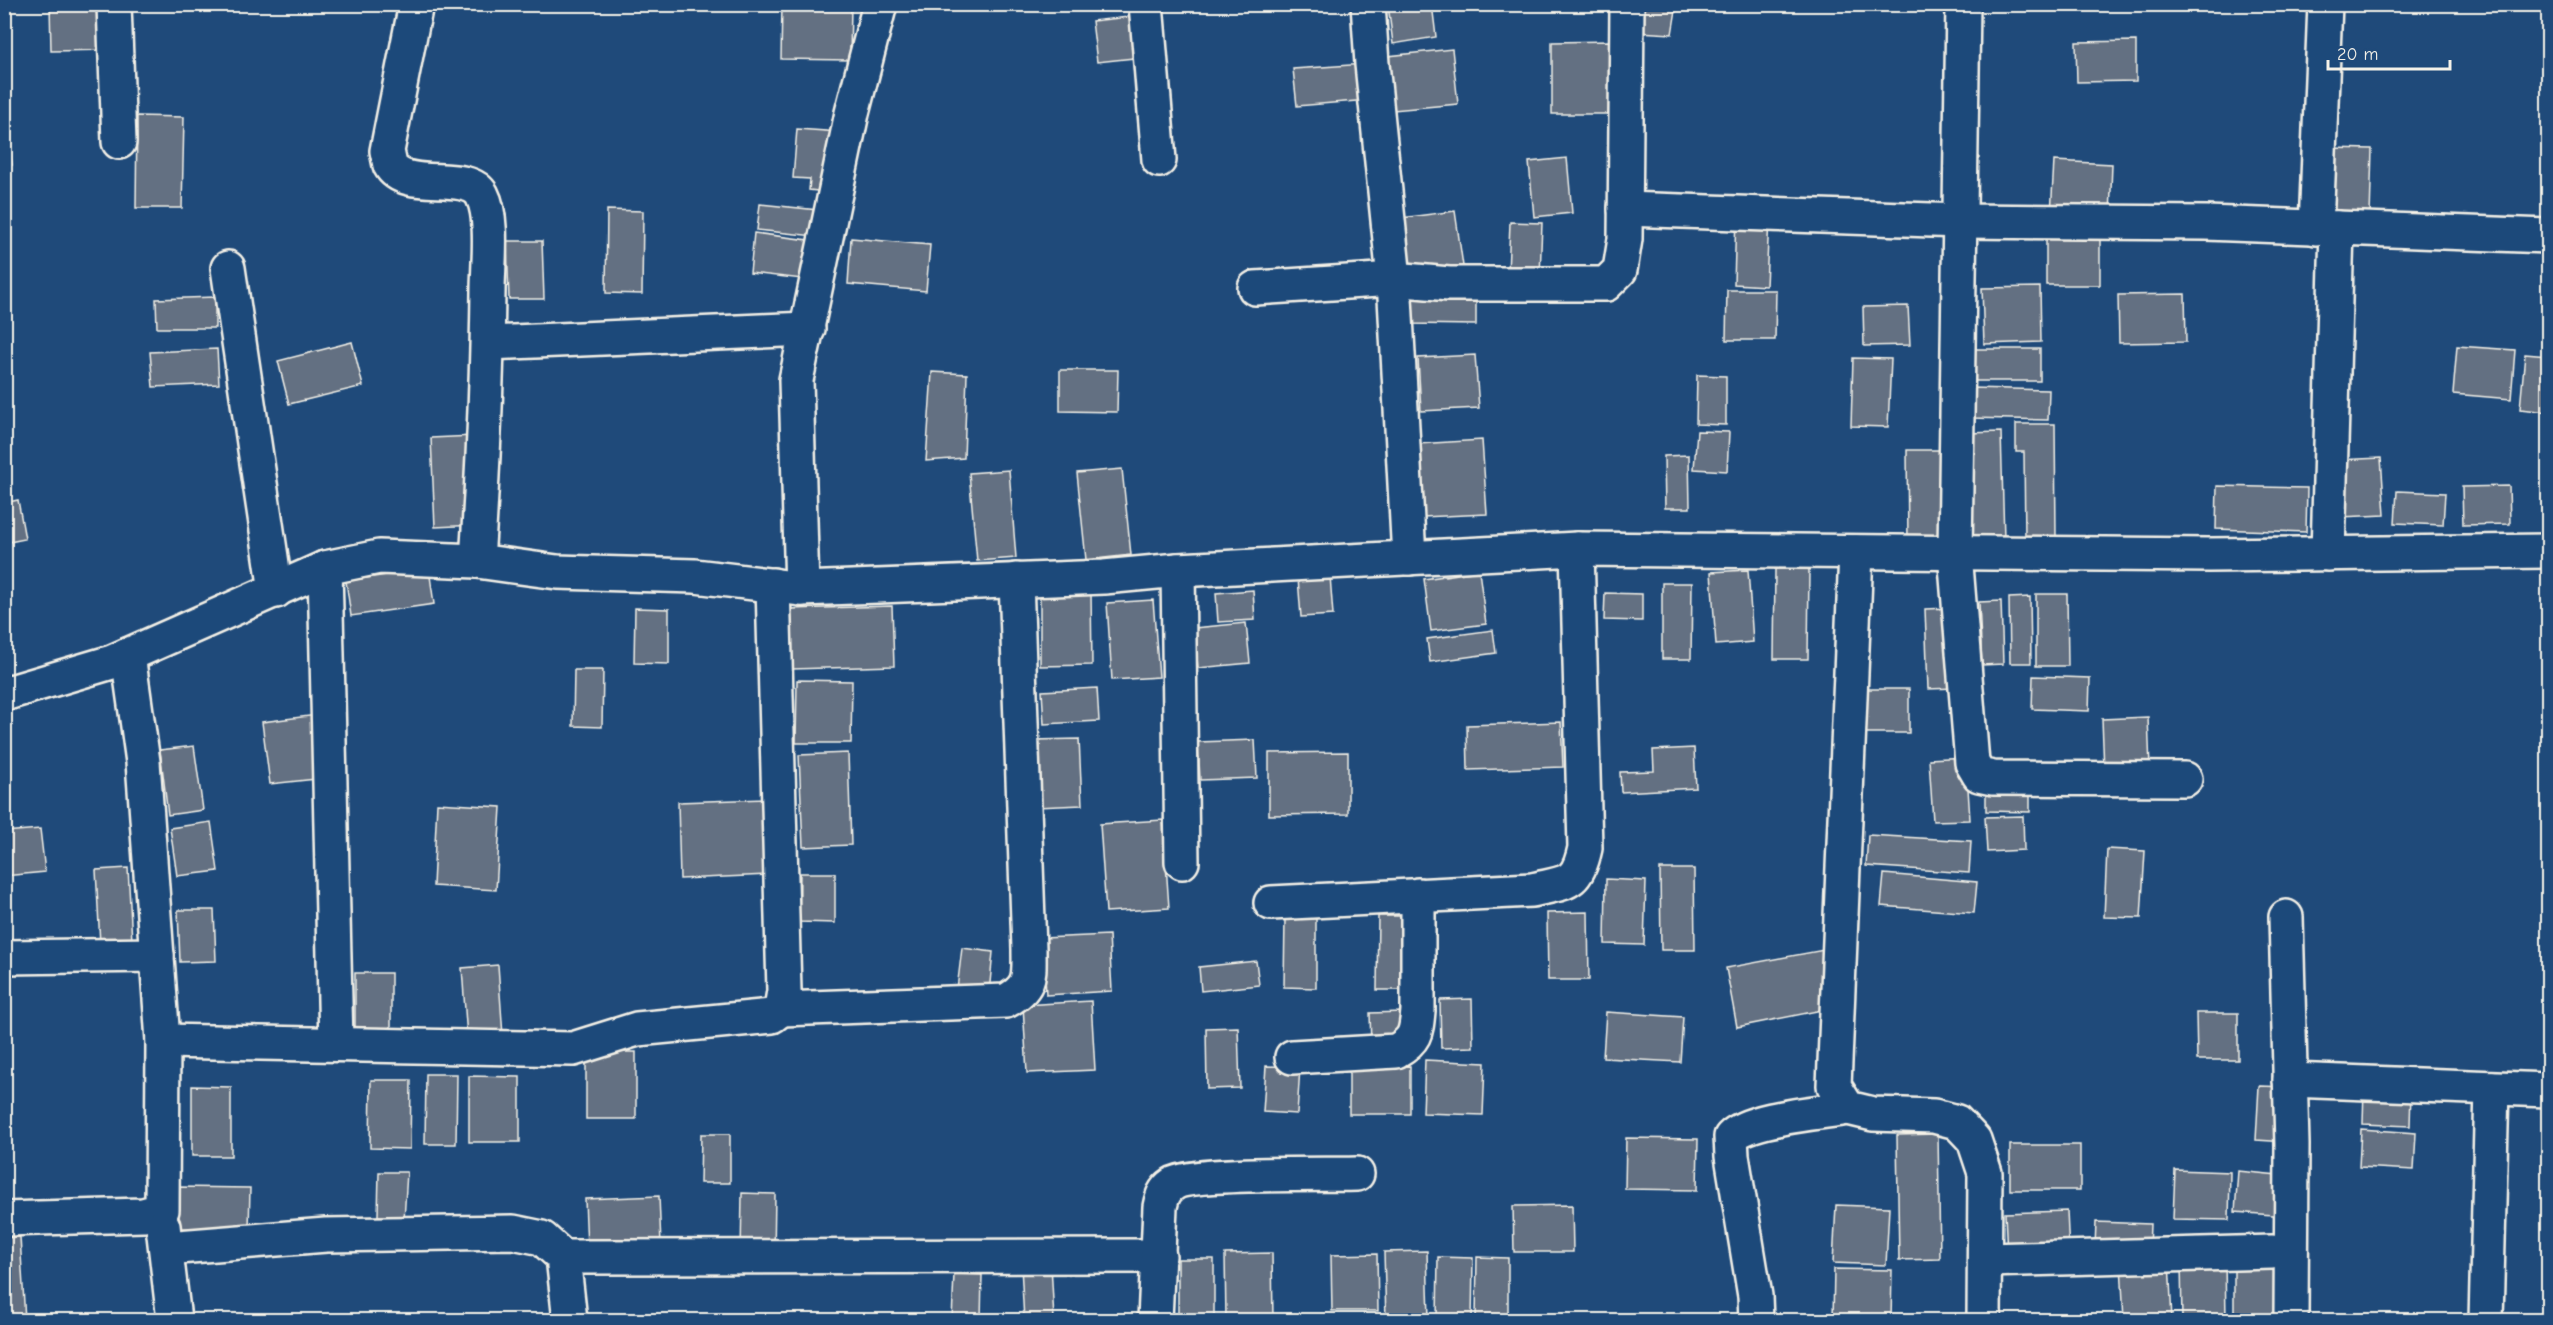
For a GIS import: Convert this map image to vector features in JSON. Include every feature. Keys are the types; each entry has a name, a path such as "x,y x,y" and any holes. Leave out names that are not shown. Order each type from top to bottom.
{"street":[{"path":"114,4 119,142"},
{"path":"416,4 387,151 390,165 399,174 411,178 474,186 482,194 487,213 489,246 487,417 477,561"},
{"path":"781,1009 784,991 788,587 796,380 852,113 880,4"},
{"path":"1146,4 1159,160"},
{"path":"1368,4 1394,279 1409,558"},
{"path":"1255,288 1394,279 1449,284 1606,284 1620,270 1625,239 1627,4"},
{"path":"1964,4 1955,553 1972,763 1979,775 1993,778 2186,779"},
{"path":"2325,4 2328,554"},
{"path":"1625,209 1960,221 2206,223 2548,236"},
{"path":"228,268 276,591"},
{"path":"488,343 808,329"},
{"path":"4,694 128,656 326,568 379,557 477,561 557,572 695,576 788,587 1104,577 1178,570 1577,549 2328,554 2548,551"},
{"path":"1271,903 1532,890 1568,881 1580,870 1585,848 1577,549"},
{"path":"1848,1108 1834,1086 1834,1042 1856,552"},
{"path":"326,568 336,1044"},
{"path":"1178,570 1182,862"},
{"path":"163,1041 573,1049 636,1029 772,1016 781,1009 1006,1001 1022,993 1029,980 1029,949 1016,580"},
{"path":"128,656 143,762 163,1041 162,1210 174,1320"},
{"path":"1292,1057 1396,1051 1410,1043 1416,1029 1418,1011 1418,895"},
{"path":"2286,917 2290,1080 2291,1320"},
{"path":"4,957 157,955"},
{"path":"2290,1080 2548,1090"},
{"path":"2486,1320 2492,1088"},
{"path":"1756,1320 1755,1296 1732,1156 1731,1137 1738,1130 1759,1123 1848,1108 1873,1114 1934,1116 1957,1122 1974,1140 1985,1173 1984,1320"},
{"path":"1155,1320 1160,1207 1164,1192 1175,1182 1200,1178 1357,1174"},
{"path":"4,1219 143,1215 162,1210"},
{"path":"166,1248 326,1235 513,1232 542,1238 563,1257 570,1320"},
{"path":"1986,1260 2272,1252"},
{"path":"563,1257 1159,1256"}],"building":[{"path":"50,4 109,4 110,50 51,51"},
{"path":"782,4 851,4 850,60 781,59"},
{"path":"1388,4 1432,4 1436,37 1393,44"},
{"path":"1638,4 1677,4 1672,34 1639,32"},
{"path":"2544,4 2548,4 2548,34 2544,34"},
{"path":"1138,16 1143,57 1097,62 1092,21"},
{"path":"1612,41 1613,114 1552,114 1552,42"},
{"path":"2136,41 2136,81 2077,82 2076,42"},
{"path":"1452,49 1458,104 1393,110 1388,56"},
{"path":"1365,64 1368,100 1297,106 1293,69"},
{"path":"137,116 184,117 182,208 136,208"},
{"path":"797,129 840,132 836,193 809,190 810,179 793,178"},
{"path":"4,131 8,131 12,165 4,166"},
{"path":"2328,148 2372,149 2370,216 2326,214"},
{"path":"1567,158 1572,213 1534,217 1529,162"},
{"path":"2054,161 2112,164 2110,216 2051,214"},
{"path":"760,204 818,210 815,236 757,230"},
{"path":"607,210 643,211 642,294 606,293"},
{"path":"1455,211 1463,266 1402,274 1394,219"},
{"path":"1736,215 1769,217 1766,286 1734,284"},
{"path":"1510,222 1542,223 1540,276 1508,275"},
{"path":"754,233 816,241 811,280 750,273"},
{"path":"2100,234 2100,285 2046,285 2046,235"},
{"path":"851,238 930,245 926,291 848,284"},
{"path":"507,241 542,241 544,299 509,299"},
{"path":"2040,287 2041,342 1984,344 1982,288"},
{"path":"1727,290 1776,290 1775,340 1726,340"},
{"path":"1409,291 1476,291 1476,325 1409,324"},
{"path":"2185,294 2186,342 2119,343 2118,295"},
{"path":"215,297 215,328 157,328 156,299"},
{"path":"1908,306 1910,345 1864,346 1863,307"},
{"path":"352,342 363,386 289,404 278,361"},
{"path":"2457,346 2515,350 2511,399 2453,394"},
{"path":"217,349 219,384 153,387 150,352"},
{"path":"1971,349 2040,349 2040,381 1971,381"},
{"path":"2525,354 2548,356 2548,412 2520,409"},
{"path":"1475,355 1479,408 1421,411 1418,358"},
{"path":"1853,358 1891,359 1888,427 1851,426"},
{"path":"1060,370 1118,370 1117,412 1060,411"},
{"path":"932,372 967,374 964,458 926,461"},
{"path":"1697,375 1726,376 1726,425 1696,424"},
{"path":"1971,388 2049,390 2048,420 1971,418"},
{"path":"2016,424 2055,424 2056,537 2025,538 2024,452 2016,452"},
{"path":"1697,431 1729,432 1727,471 1694,469"},
{"path":"2001,432 2004,539 1970,540 1967,433"},
{"path":"473,436 477,525 435,527 431,438"},
{"path":"1482,440 1487,514 1422,517 1417,444"},
{"path":"1907,450 1943,450 1943,541 1908,541"},
{"path":"1689,455 1690,508 1665,508 1664,456"},
{"path":"2381,458 2385,515 2340,517 2336,460"},
{"path":"1122,469 1131,555 1086,560 1077,473"},
{"path":"1009,470 1016,558 977,561 969,473"},
{"path":"2217,486 2307,488 2306,532 2216,529"},
{"path":"2509,486 2510,524 2463,525 2462,487"},
{"path":"2397,491 2445,493 2443,525 2395,523"},
{"path":"18,500 25,539 4,543 4,503"},
{"path":"429,569 434,604 351,616 346,581"},
{"path":"1775,569 1809,569 1808,659 1774,659"},
{"path":"1748,570 1753,642 1716,645 1711,572"},
{"path":"1479,571 1486,624 1431,631 1424,579"},
{"path":"1330,576 1333,615 1301,617 1298,578"},
{"path":"1662,583 1692,583 1691,659 1662,659"},
{"path":"1253,590 1255,620 1218,622 1216,593"},
{"path":"1091,593 1092,665 1040,666 1040,594"},
{"path":"1605,593 1642,594 1642,621 1604,620"},
{"path":"2036,594 2067,594 2068,666 2036,666"},
{"path":"2030,597 2031,663 2010,663 2009,598"},
{"path":"1153,600 1159,677 1112,680 1107,603"},
{"path":"2001,601 2003,664 1982,665 1979,602"},
{"path":"892,606 894,666 792,669 790,609"},
{"path":"635,608 669,609 669,664 634,663"},
{"path":"1951,608 1955,688 1928,689 1925,609"},
{"path":"1246,623 1250,663 1198,668 1194,628"},
{"path":"1493,630 1496,653 1430,662 1427,639"},
{"path":"574,670 603,670 602,727 573,726"},
{"path":"2033,676 2090,678 2089,711 2032,709"},
{"path":"797,680 852,681 851,743 796,743"},
{"path":"1097,688 1099,721 1044,724 1042,691"},
{"path":"1864,689 1909,689 1909,733 1864,733"},
{"path":"317,715 325,778 270,784 262,722"},
{"path":"2148,717 2150,768 2104,770 2102,719"},
{"path":"1561,722 1563,767 1468,770 1467,725"},
{"path":"1079,739 1082,805 1036,807 1033,740"},
{"path":"1255,740 1257,778 1200,780 1198,742"},
{"path":"194,746 203,810 168,815 160,750"},
{"path":"1694,748 1696,788 1621,792 1620,772 1654,771 1653,750"},
{"path":"1348,752 1348,814 1269,815 1269,753"},
{"path":"848,753 851,845 803,847 799,755"},
{"path":"1966,757 1970,820 1933,821 1929,759"},
{"path":"1986,794 2030,794 2030,812 1986,811"},
{"path":"765,799 768,875 680,879 678,802"},
{"path":"437,803 501,807 496,890 433,886"},
{"path":"2023,816 2024,850 1987,852 1985,817"},
{"path":"1163,820 1169,908 1106,912 1100,824"},
{"path":"211,822 218,871 177,876 170,828"},
{"path":"40,829 45,872 4,876 4,832"},
{"path":"1868,835 1971,841 1969,873 1866,866"},
{"path":"2107,849 2145,851 2141,918 2104,917"},
{"path":"128,868 132,942 100,944 96,870"},
{"path":"1660,869 1694,869 1695,950 1661,950"},
{"path":"800,873 835,873 835,923 799,922"},
{"path":"1884,874 1977,882 1974,913 1881,906"},
{"path":"1606,879 1646,881 1644,945 1605,944"},
{"path":"178,910 214,910 216,961 180,962"},
{"path":"1588,912 1589,980 1548,980 1547,913"},
{"path":"1378,916 1415,916 1414,990 1377,990"},
{"path":"1285,918 1316,918 1316,988 1284,987"},
{"path":"1109,935 1112,991 1046,995 1043,938"},
{"path":"1840,947 1852,1004 1737,1027 1726,968"},
{"path":"962,948 993,952 989,993 957,989"},
{"path":"1256,961 1259,985 1201,991 1199,967"},
{"path":"498,965 503,1036 467,1038 462,968"},
{"path":"355,973 391,973 391,1032 355,1032"},
{"path":"1472,999 1473,1047 1441,1048 1440,1000"},
{"path":"1091,1001 1095,1070 1027,1073 1023,1005"},
{"path":"1403,1012 1404,1045 1371,1045 1370,1013"},
{"path":"1606,1012 1683,1017 1680,1062 1603,1058"},
{"path":"2196,1013 2238,1013 2238,1060 2197,1060"},
{"path":"1238,1027 1240,1088 1207,1089 1206,1028"},
{"path":"586,1052 636,1052 636,1119 586,1119"},
{"path":"1425,1060 1485,1063 1483,1115 1423,1113"},
{"path":"1266,1066 1300,1067 1297,1114 1263,1112"},
{"path":"1410,1066 1410,1114 1349,1114 1349,1067"},
{"path":"426,1074 457,1074 456,1144 425,1144"},
{"path":"469,1076 520,1077 520,1142 469,1142"},
{"path":"371,1080 411,1080 410,1149 370,1148"},
{"path":"192,1086 231,1087 231,1156 192,1156"},
{"path":"2259,1086 2290,1087 2287,1142 2256,1140"},
{"path":"2364,1088 2411,1091 2410,1126 2363,1124"},
{"path":"2361,1129 2416,1133 2414,1170 2359,1167"},
{"path":"701,1134 730,1134 730,1183 700,1183"},
{"path":"1938,1134 1940,1259 1899,1260 1897,1135"},
{"path":"1626,1138 1698,1139 1697,1190 1625,1189"},
{"path":"2010,1145 2080,1145 2080,1190 2010,1190"},
{"path":"2175,1170 2230,1172 2229,1220 2173,1219"},
{"path":"2238,1171 2288,1176 2285,1216 2235,1212"},
{"path":"379,1172 407,1172 404,1220 378,1216"},
{"path":"176,1187 250,1188 249,1229 176,1228"},
{"path":"742,1193 775,1194 774,1256 741,1256"},
{"path":"659,1196 661,1245 587,1248 585,1199"},
{"path":"1572,1205 1573,1252 1514,1252 1513,1206"},
{"path":"1836,1205 1889,1207 1886,1265 1833,1263"},
{"path":"2067,1211 2069,1254 2007,1255 2005,1213"},
{"path":"2096,1222 2150,1224 2149,1249 2095,1247"},
{"path":"20,1237 25,1320 4,1320 4,1238"},
{"path":"1427,1251 1429,1320 1386,1320 1384,1252"},
{"path":"1272,1253 1273,1320 1226,1320 1225,1254"},
{"path":"1377,1254 1378,1311 1332,1311 1331,1255"},
{"path":"1438,1257 1473,1258 1472,1320 1437,1320"},
{"path":"1477,1257 1508,1258 1508,1320 1476,1320"},
{"path":"1178,1259 1214,1259 1214,1320 1178,1320"},
{"path":"2169,1261 2172,1320 2124,1320 2121,1264"},
{"path":"2225,1261 2226,1320 2182,1320 2181,1262"},
{"path":"2234,1263 2284,1263 2284,1320 2234,1320"},
{"path":"1051,1264 1054,1320 1024,1320 1021,1266"},
{"path":"1834,1269 1892,1270 1891,1320 1833,1320"},
{"path":"954,1274 982,1275 981,1320 952,1320"}]}
